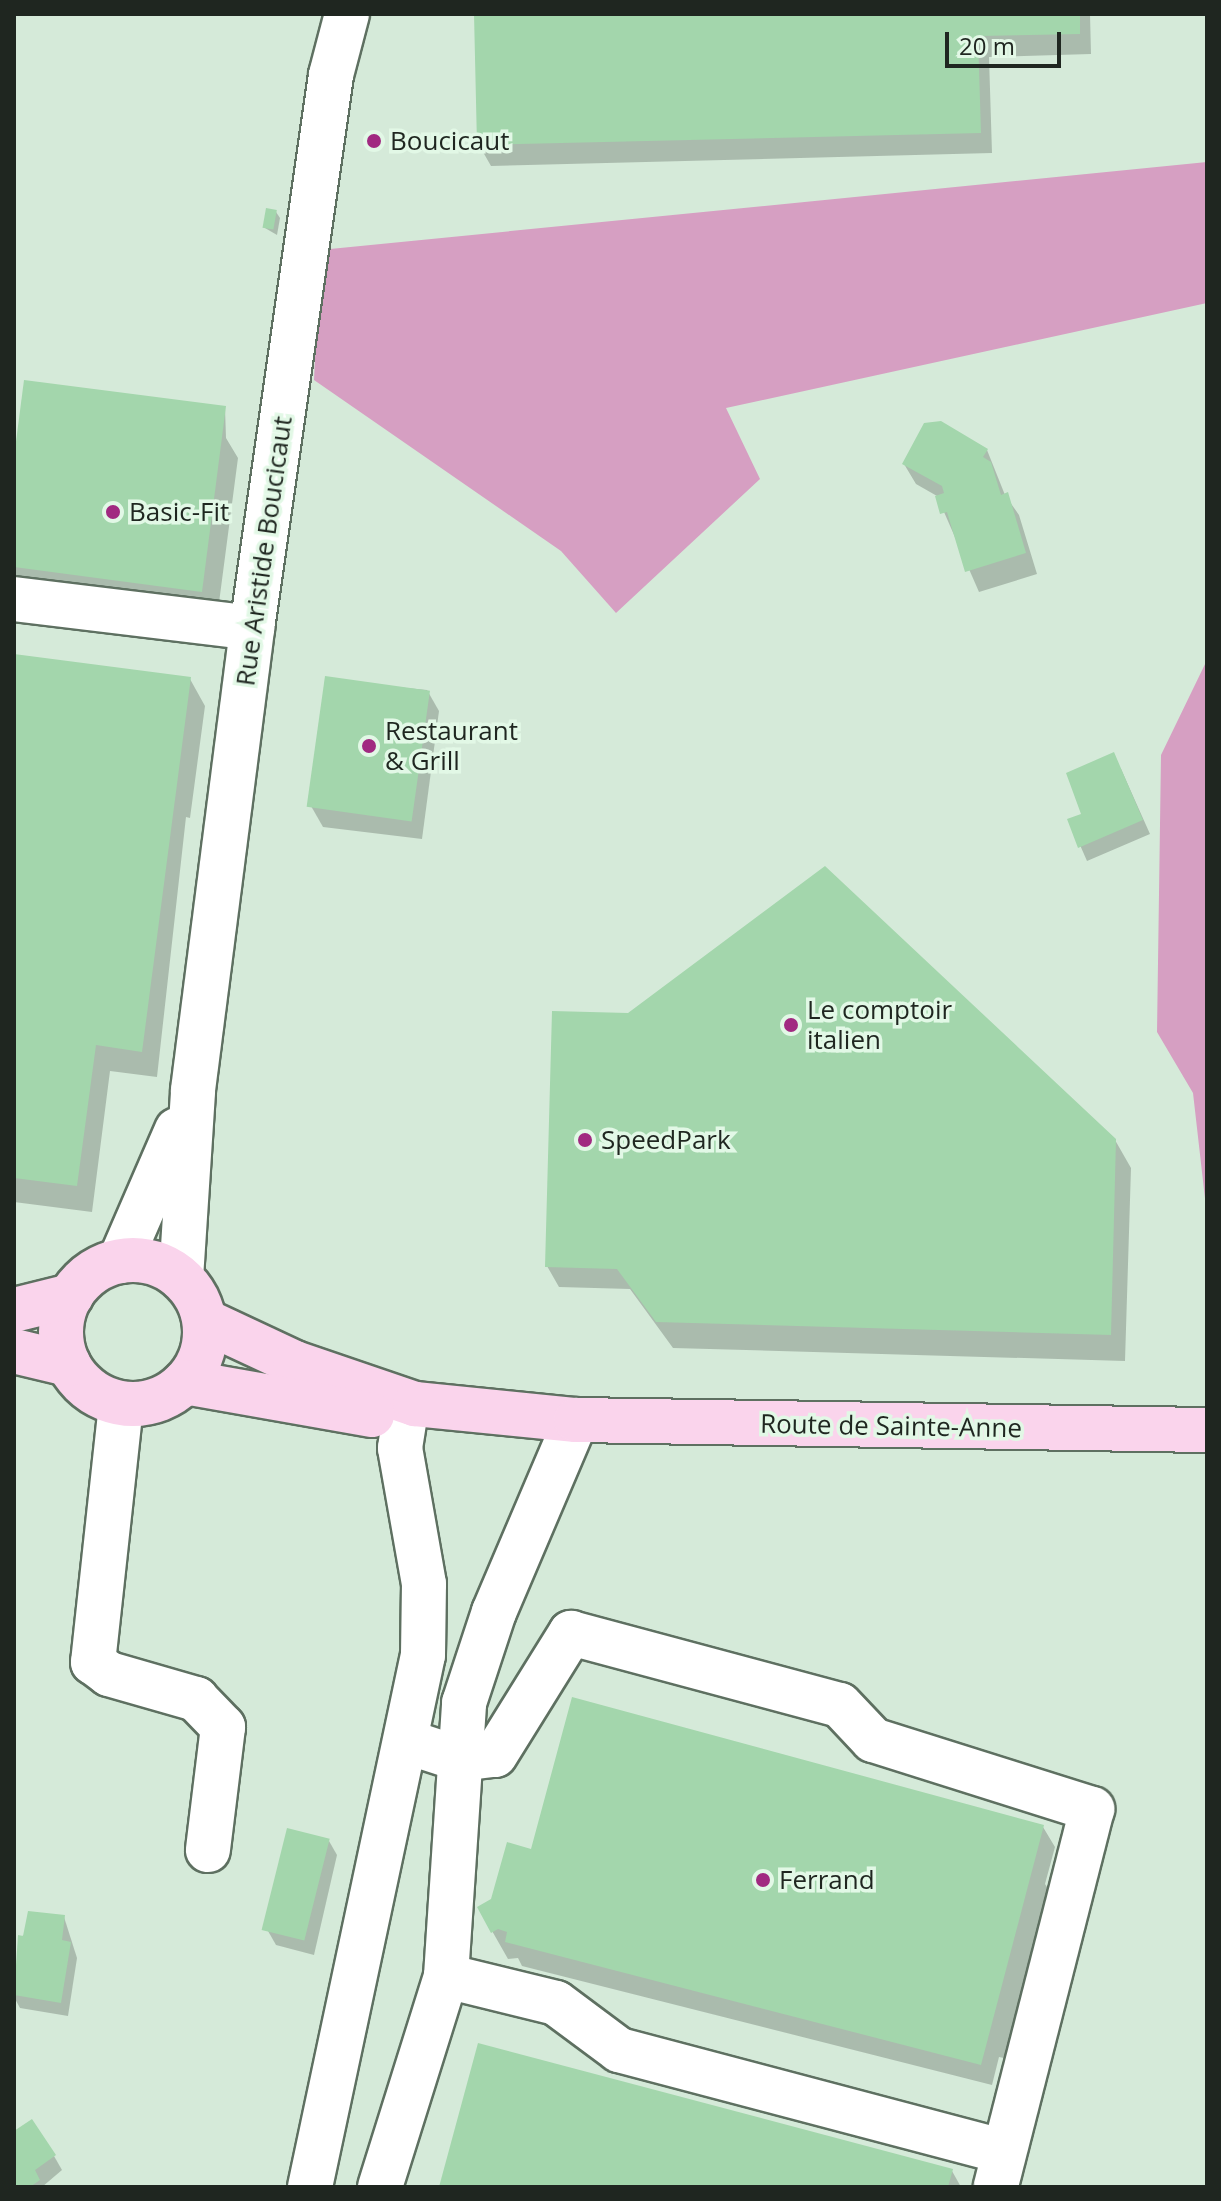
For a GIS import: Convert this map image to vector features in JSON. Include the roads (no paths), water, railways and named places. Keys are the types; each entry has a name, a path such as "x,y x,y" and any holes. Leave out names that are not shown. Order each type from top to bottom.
{"main road":[{"path":"142,1260 181,1278 197,1297 205,1321 205,1343 185,1382 166,1397 121,1405 89,1388 68,1364 62,1341 71,1296 84,1280 120,1261 142,1260"},
{"path":"14,1310 71,1296"},
{"name":"Route de Sainte-Anne","path":"205,1321 295,1363 415,1404 576,1420"},
{"path":"14,1351 68,1364"},
{"name":"Route de Sainte-Anne","path":"185,1382 327,1404 442,1429 576,1420 1207,1430"}],"street":[{"name":"Rue Aristide Boucicaut","path":"181,1278 193,1090 252,628 331,75 347,14"},
{"path":"14,599 252,628"},
{"name":"Rue Aristide Boucicaut","path":"120,1261 193,1090"},
{"path":"121,1405 93,1662 109,1674 196,1699 223,1727 208,1850"},
{"path":"380,2187 446,1976 464,1703 494,1612 576,1420"},
{"path":"310,2187 408,1742 423,1655 424,1584 400,1448 404,1423"},
{"path":"408,1742 460,1759 495,1755 571,1633 840,1705 873,1740 1092,1809 999,2169 619,2050 556,2003 446,1976"}],"place":[{"name":"Boucicaut","path":"374,141"},
{"name":"Basic-Fit","path":"113,512"},
{"name":"Restaurant & Grill","path":"369,746"},
{"name":"Le comptoir italien","path":"791,1025"},
{"name":"SpeedPark","path":"585,1140"},
{"name":"Ferrand","path":"763,1880"}]}
